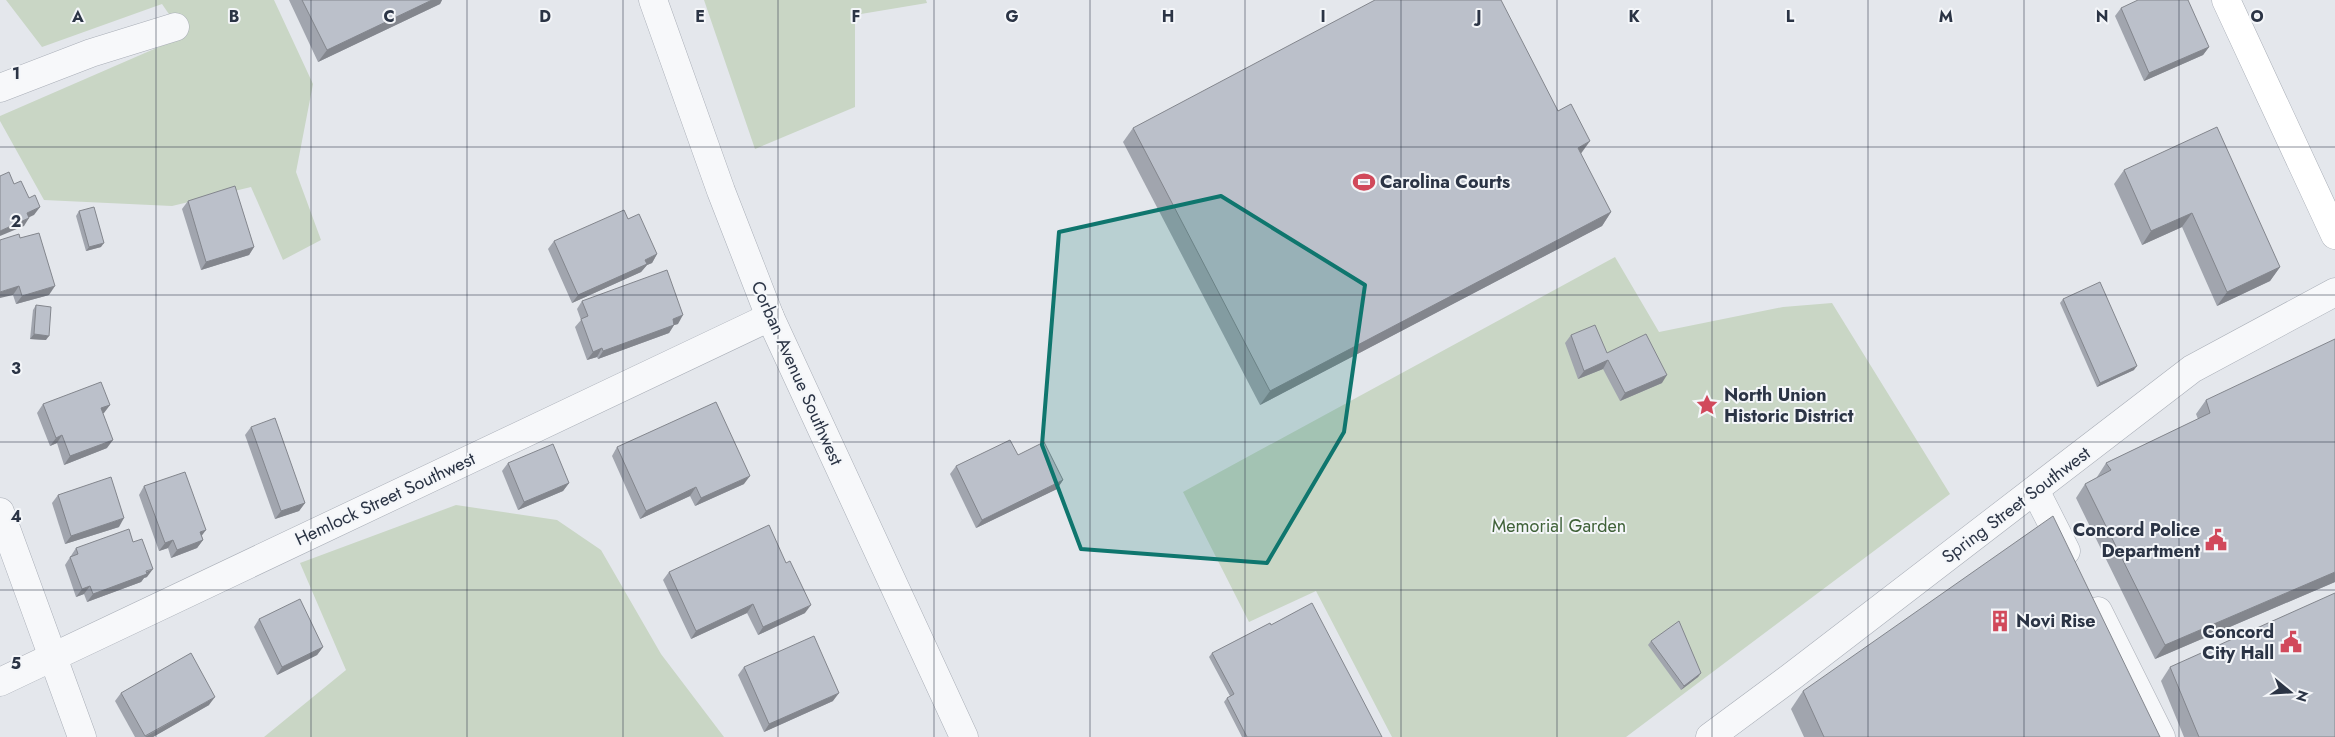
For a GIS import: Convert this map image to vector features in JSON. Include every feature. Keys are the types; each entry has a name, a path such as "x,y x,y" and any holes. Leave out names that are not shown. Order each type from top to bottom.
{"main road":[{"path":"2226,0 2335,235"}],"street":[{"name":"Corban Avenue Southwest","path":"654,0 721,192 770,316 964,737"},
{"path":"0,88 91,53 175,26"},
{"name":"Spring Street Southwest","path":"1710,737 2192,369 2335,292"},
{"name":"Hemlock Street Southwest","path":"0,682 770,316"},
{"path":"2035,490 2161,737"},
{"path":"0,512 82,737"}],"highlighted area":[{"path":"1221,196 1365,285 1344,432 1267,563 1081,549 1042,445 1059,232"}],"green space":[{"path":"6,0 274,0 313,84 296,172 321,240 283,260 251,187 172,206 44,200 0,121 0,116 184,36 162,4 42,47"},
{"path":"704,0 926,0 927,3 855,15 855,107 755,149"},
{"name":"Memorial Garden","path":"1615,257 1659,332 1783,307 1832,303 1950,494 1626,737 1392,737 1316,591 1249,622 1183,492"},
{"path":"456,505 557,520 601,550 661,654 724,737 264,737 346,670 300,563"}],"building":[{"path":"302,0 432,0 327,50"},
{"name":"Carolina Courts","path":"1375,0 1501,0 1558,111 1571,104 1590,141 1578,148 1611,212 1270,391 1133,128"},
{"path":"2138,0 2188,0 2209,47 2149,73 2121,8"},
{"path":"2217,127 2280,267 2227,292 2192,213 2151,231 2124,170"},
{"path":"9,172 14,184 21,181 29,198 35,195 40,207 27,213 29,218 0,231 0,176"},
{"path":"235,186 254,247 206,262 188,201"},
{"path":"94,207 104,243 89,247 79,211"},
{"path":"624,210 628,219 639,214 657,254 645,260 647,264 578,295 554,241"},
{"path":"39,233 55,286 22,296 19,286 0,292 0,240 19,234 20,238"},
{"path":"667,270 683,315 673,319 674,325 603,351 602,348 593,352 581,319 588,316 582,301"},
{"path":"2100,282 2137,366 2100,383 2063,299"},
{"path":"36,305 51,307 49,336 34,334"},
{"path":"1595,325 1607,353 1646,334 1667,375 1625,393 1608,360 1584,371 1571,335"},
{"name":"Concord Police Department","path":"2335,339 2335,572 2165,645 2085,484 2111,470 2106,463 2210,413 2206,400"},
{"path":"101,382 110,405 101,408 113,440 70,456 62,435 56,438 43,404"},
{"path":"716,402 750,476 701,498 696,487 646,511 617,447"},
{"path":"275,418 305,503 281,511 251,427"},
{"path":"1010,440 1018,455 1044,442 1063,480 982,520 956,466"},
{"path":"553,444 569,483 524,502 508,463"},
{"path":"185,472 206,530 200,532 203,540 177,550 173,540 165,543 144,486"},
{"path":"111,477 124,518 71,536 58,495"},
{"name":"Novi Rise","path":"2053,516 2160,737 1824,737 1803,691"},
{"path":"769,525 786,563 790,561 811,605 763,627 753,604 696,631 669,572"},
{"path":"129,529 133,542 142,539 153,569 146,571 147,574 93,594 90,586 82,589 70,557 78,554 76,548"},
{"name":"Concord City Hall","path":"2335,593 2335,737 2199,737 2170,667"},
{"path":"300,599 323,647 282,667 259,619"},
{"path":"1312,603 1382,737 1247,737 1227,698 1234,694 1212,653"},
{"path":"1679,621 1701,673 1684,686 1651,641"},
{"path":"814,636 839,693 769,724 744,667"},
{"path":"191,653 215,697 145,736 121,693"}],"place":[{"name":"Carolina Courts","path":"1364,182"},
{"name":"North Union Historic District","path":"1707,405"},
{"name":"Concord Police Department","path":"2216,540"},
{"name":"Novi Rise","path":"2000,621"},
{"name":"Concord City Hall","path":"2291,642"}]}
